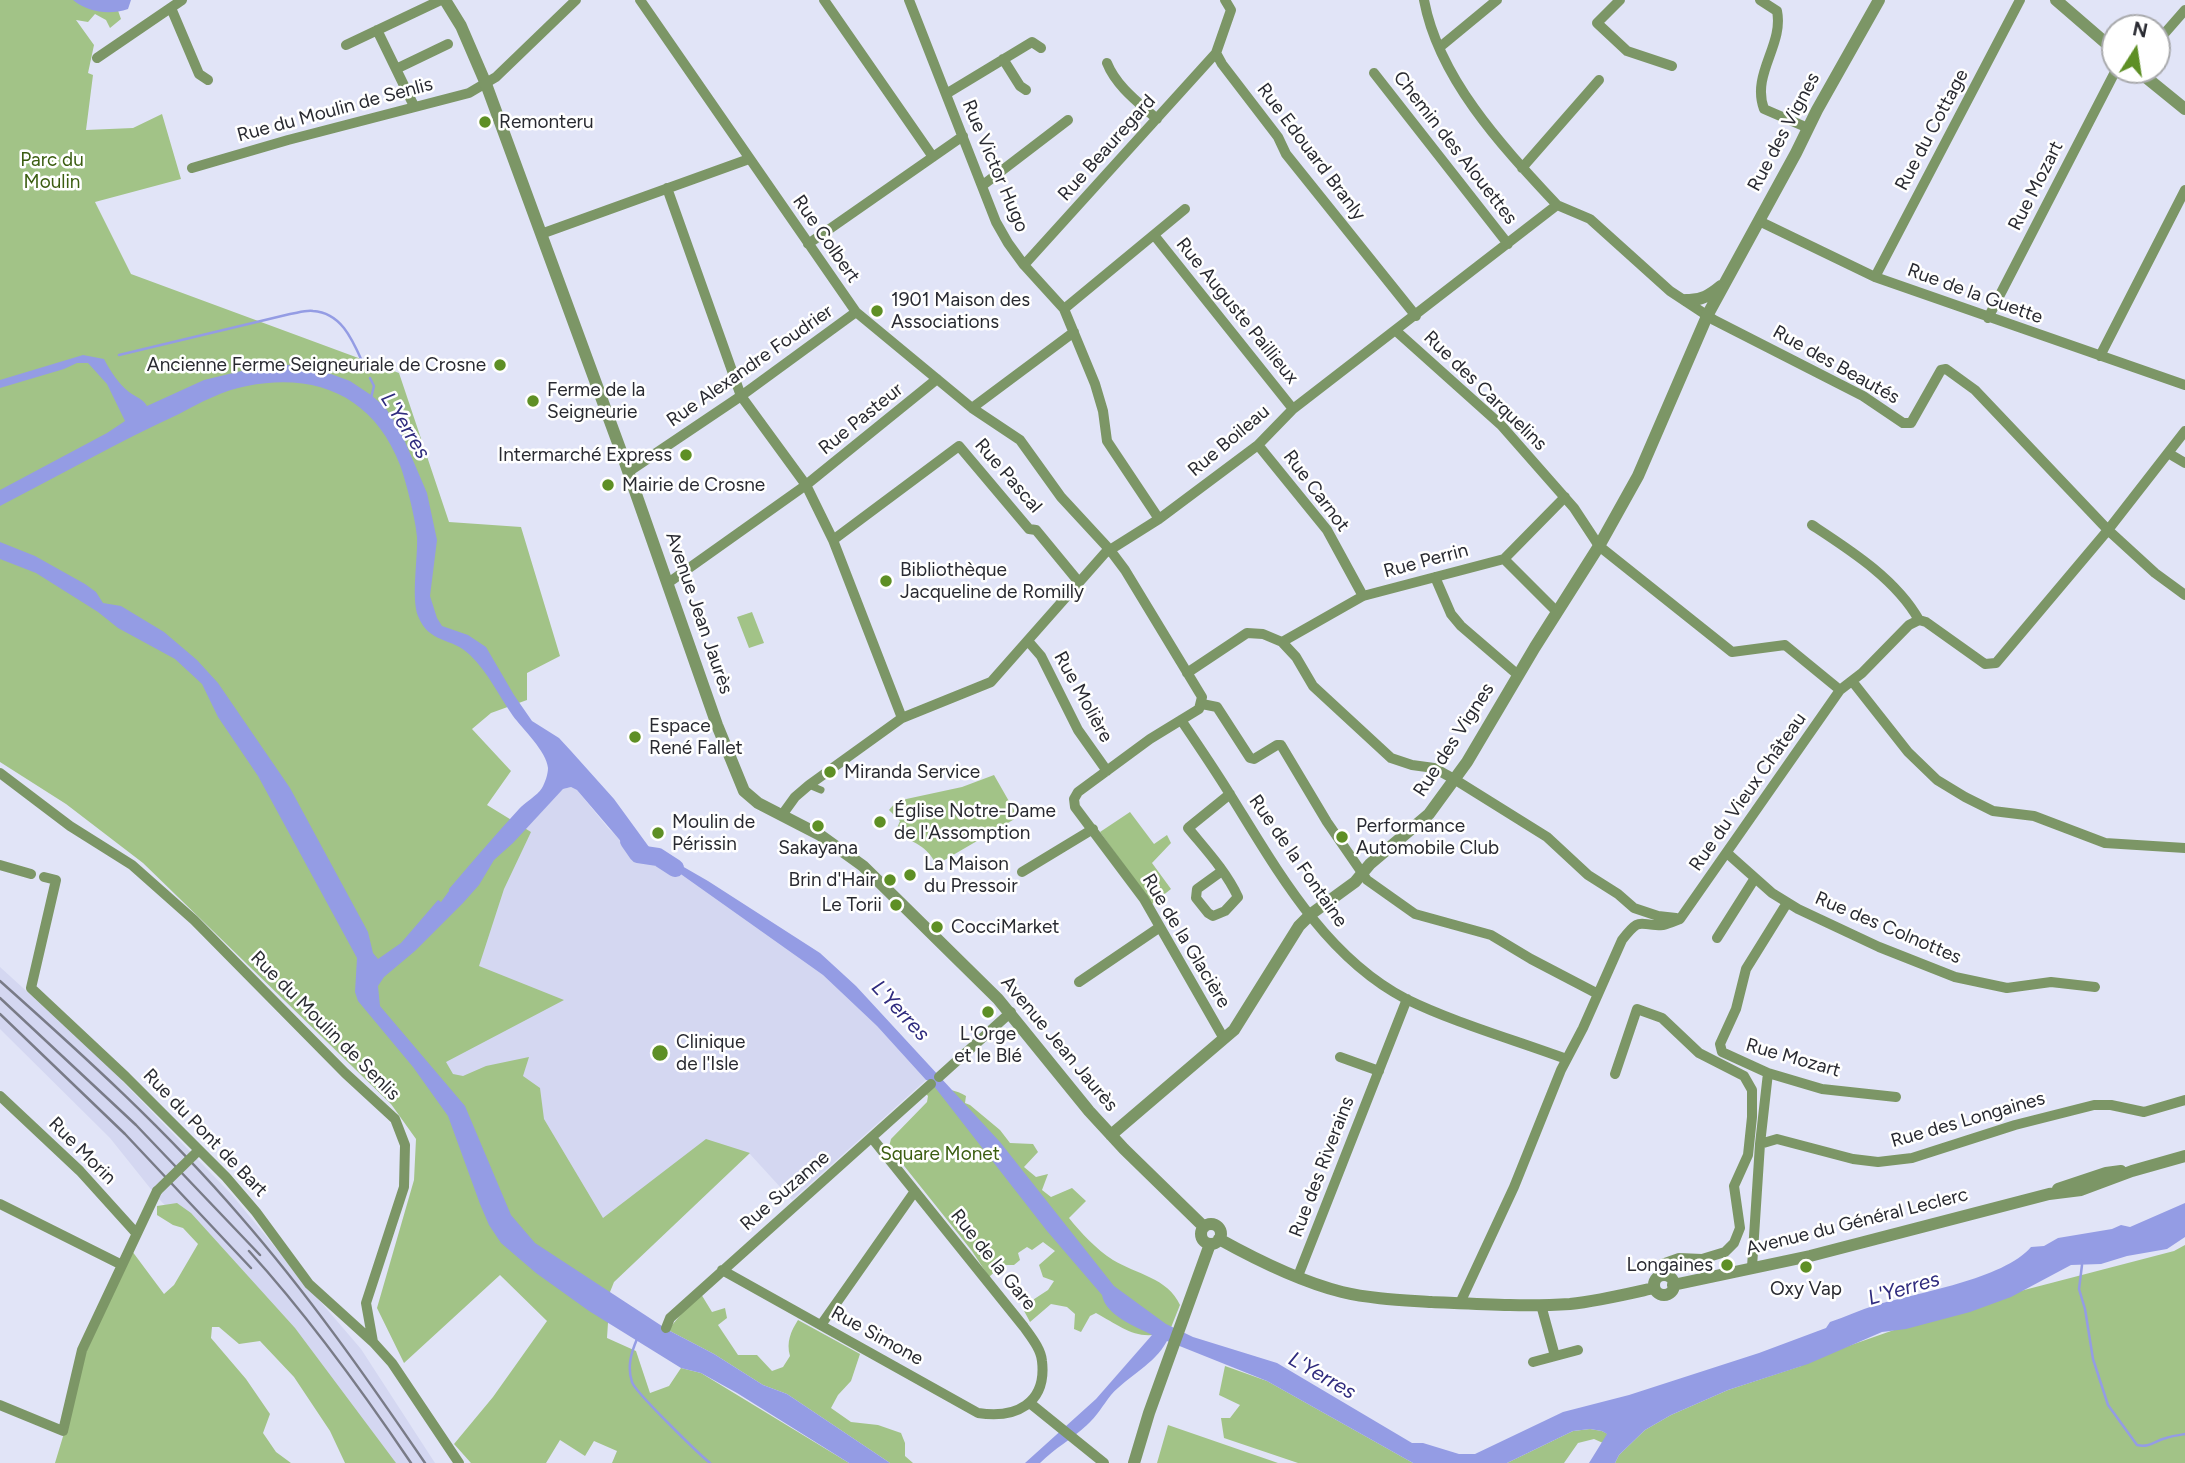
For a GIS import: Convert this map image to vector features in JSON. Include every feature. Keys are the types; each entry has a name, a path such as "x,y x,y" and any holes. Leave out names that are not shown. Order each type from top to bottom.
{"street":[{"path":"97,58 182,0"},
{"path":"346,45 443,0"},
{"name":"Avenue Jean Jaurès","path":"443,0 461,26 486,84 739,782 750,798 820,835 863,866 1011,1012 1111,1135 1204,1227 1210,1224 1216,1226 1221,1233 1214,1241"},
{"name":"Rue du Moulin de Senlis","path":"192,168 469,93 496,77 576,0"},
{"name":"Rue Colbert","path":"640,0 856,312 972,408 1020,440 1060,497 1110,550"},
{"path":"824,0 933,157"},
{"name":"Rue Victor Hugo","path":"909,0 996,222 1024,265 1064,309 1095,384 1103,411 1107,441 1159,519"},
{"path":"1216,53 1231,10 1225,0"},
{"path":"1424,0 1448,69 1509,155 1557,205 1590,219 1670,291 1708,314"},
{"path":"1440,47 1497,0"},
{"path":"1620,0 1597,23 1627,51 1672,66"},
{"path":"1760,0 1777,11 1780,24 1760,85 1759,97 1764,109 1808,128"},
{"name":"Rue des Vignes","path":"1111,1135 1234,1030 1299,926 1355,882 1370,864 1429,814 1480,741 1599,546 1638,476 1708,314 1879,0"},
{"name":"Rue du Cottage","path":"1875,277 2020,0"},
{"path":"2056,0 2101,39"},
{"path":"171,8 199,74 208,80"},
{"path":"2171,26 2185,10"},
{"path":"377,30 414,106"},
{"path":"946,94 1032,42 1041,48"},
{"path":"396,69 448,44"},
{"name":"Rue Beauregard","path":"1024,265 1216,53"},
{"name":"Rue Edouard Branly","path":"1216,53 1278,137 1286,154 1416,316"},
{"path":"1003,60 1020,86 1026,90"},
{"path":"1107,63 1110,71 1132,96 1157,118"},
{"name":"Chemin des Alouettes","path":"1374,73 1508,244"},
{"path":"1522,169 1599,80"},
{"name":"Rue Mozart","path":"1988,318 2109,84"},
{"path":"2154,84 2185,109"},
{"path":"983,185 1068,120"},
{"path":"808,244 963,136"},
{"path":"541,234 749,159"},
{"path":"667,188 741,396 806,485 833,540 902,718"},
{"path":"2100,356 2185,190"},
{"name":"Rue Boileau","path":"782,815 795,797 809,785 902,718 991,682 1078,581 1110,550 1159,519 1258,445 1293,409 1557,205"},
{"path":"1064,309 1185,209"},
{"name":"Rue de la Guette","path":"1759,221 1875,277 2185,385"},
{"name":"Rue Auguste Paillieux","path":"1154,235 1293,409"},
{"path":"1686,300 1711,295 1724,284"},
{"name":"Rue Alexandre Foudrier","path":"628,472 741,396 856,312"},
{"name":"Rue des Beautés","path":"1708,314 1863,396 1903,423 1911,423 1941,370 1946,369 1975,390 2108,530"},
{"name":"Rue des Carquelins","path":"1395,330 1501,425 1565,497 1599,546 1732,652 1785,645 1840,690"},
{"path":"972,408 1074,332"},
{"name":"Rue Pasteur","path":"668,583 806,485 937,379"},
{"path":"1812,525 1876,571 1912,607 1919,620 1926,622 1985,664 1996,663 2108,530 2185,431"},
{"name":"Rue Carnot","path":"1258,445 1327,530 1363,596"},
{"name":"Rue Pascal","path":"833,540 959,446 1029,529 1036,530 1078,581"},
{"path":"2168,453 2185,463"},
{"path":"1557,612 1504,559 1565,497"},
{"path":"2108,530 2155,573 2185,594"},
{"path":"1110,550 1125,570 1202,697 1202,704 1217,706 1250,758 1254,759 1281,745 1327,822 1367,880 1415,914 1491,935 1598,994"},
{"name":"Rue Perrin","path":"1282,642 1363,596 1504,559"},
{"path":"1436,577 1451,614 1461,626 1518,675"},
{"name":"Rue du Vieux Château","path":"1681,919 1840,690 1909,625 1919,620"},
{"path":"1187,673 1247,633 1263,634 1282,642 1296,657 1313,685 1391,758 1434,768 1454,779 1547,837 1588,875 1634,908 1658,916 1681,919"},
{"name":"Rue Molière","path":"1028,641 1041,656 1078,730 1107,771"},
{"path":"1852,681 1908,752 1937,780 1965,797 1993,811 2034,816 2105,843 2185,848"},
{"name":"Rue de la Glacière","path":"1202,704 1199,709 1150,739 1078,792 1074,799 1075,807 1144,900 1223,1037"},
{"name":"Rue de la Fontaine","path":"1181,720 1259,842 1343,953 1371,977 1407,999 1566,1059"},
{"name":"Rue du Moulin de Senlis","path":"0,773 70,826 132,865 194,920 345,1073 395,1119 405,1144 404,1187 366,1303 373,1342"},
{"path":"809,785 821,790"},
{"path":"1222,871 1197,889 1196,898 1213,916 1225,911 1238,897 1222,871 1188,828 1230,794"},
{"path":"1022,872 1093,829"},
{"name":"Rue des Colnottes","path":"1727,853 1787,903 1879,947 1955,977 2007,988 2050,982 2095,987"},
{"path":"0,865 31,874"},
{"name":"Rue du Pont de Bart","path":"44,877 55,880 31,988 126,1077 198,1151 205,1154 256,1212 309,1283 373,1342"},
{"path":"1717,938 1755,878"},
{"name":"Rue Mozart","path":"1787,903 1746,969 1736,1009 1720,1044 1724,1055 1768,1073 1822,1089 1896,1097"},
{"path":"1460,1303 1498,1226 1566,1059 1622,940 1631,928 1643,922 1662,925 1681,919"},
{"path":"1079,982 1160,927"},
{"name":"Rue des Riverains","path":"1298,1276 1407,999"},
{"path":"1615,1074 1637,1009 1662,1018 1699,1053 1744,1076 1752,1090 1748,1155 1734,1186 1740,1228 1734,1242 1725,1252 1702,1259 1670,1259 1662,1264 1662,1276 1655,1282 1654,1288"},
{"name":"Rue Suzanne","path":"666,1328 670,1318 722,1270 1011,1012"},
{"path":"1340,1057 1379,1071"},
{"path":"1752,1268 1760,1144 1768,1073"},
{"name":"Rue Morin","path":"0,1096 80,1171 136,1233"},
{"name":"Rue des Longaines","path":"1760,1144 1777,1139 1853,1159 1878,1162 1912,1158 2015,1125 2094,1105 2111,1105 2144,1112 2185,1100"},
{"name":"Rue de la Gare","path":"872,1138 1035,1344 1042,1362 1042,1372 1040,1387 1031,1404"},
{"path":"0,1405 63,1431 82,1350 136,1233 157,1191 198,1151"},
{"name":"Avenue du Général Leclerc","path":"1214,1241 1339,1292 1363,1297 1460,1303 1572,1304 1654,1288 1658,1293 1667,1294 1672,1291 1673,1285 1810,1256 2049,1194 2081,1190 2132,1171 2185,1156"},
{"path":"821,1325 915,1191"},
{"path":"0,1204 122,1265"},
{"path":"1134,1463 1149,1413 1214,1241"},
{"name":"Rue Simone","path":"722,1270 978,1413 990,1415 1018,1411 1031,1404"},
{"path":"1662,1276 1668,1277 1673,1285"},
{"path":"1541,1305 1555,1356"},
{"path":"373,1342 392,1363 459,1463"},
{"path":"1533,1362 1578,1350"},
{"path":"1031,1404 1104,1463"}],"shaded area":[{"name":"Clinique de l'Isle","path":"571,787 577,790 608,828 637,856 651,853 823,975 877,1026 926,1080 792,1200 749,1153 600,1279 535,1243 384,977 563,789"},
{"path":"0,967 101,1059 232,1195 361,1349 435,1463 385,1463 291,1335 158,1198 110,1138 0,1029"}],"green space":[{"name":"Parc du Moulin","path":"0,0 81,0 116,5 121,19 110,28 106,20 95,14 88,22 76,20 94,45 88,73 93,75 86,130 133,128 162,114 181,179 95,202 131,274 399,373 449,522 521,527 560,656 527,673 527,700 491,713 472,729 511,771 487,805 531,832 504,889 479,966 564,1000 446,1062 453,1074 463,1076 486,1066 529,1057 523,1076 540,1088 544,1119 603,1218 706,1139 750,1153 614,1282 610,1292 607,1338 636,1351 650,1393 669,1386 681,1368 701,1373 849,1463 612,1463 617,1451 594,1441 585,1456 560,1440 546,1463 471,1463 454,1444 493,1397 547,1321 500,1275 404,1363 377,1308 414,1180 416,1139 391,1104 143,863 66,804 0,762"},
{"path":"752,612 764,643 749,648 737,617"},
{"path":"994,775 1018,817 936,865 924,849 895,833 900,821 889,810 897,801 962,787"},
{"path":"1130,812 1154,844 1167,835 1171,843 1152,863 1171,889 1152,904 1100,832"},
{"name":"Square Monet","path":"933,1085 966,1096 965,1103 1000,1130 1010,1143 1033,1144 1038,1152 1024,1167 1036,1177 1048,1174 1042,1190 1051,1197 1072,1188 1086,1201 1069,1218 1084,1235 1113,1260 1160,1283 1175,1296 1180,1305 1170,1330 1159,1334 1140,1334 1096,1313 1090,1316 1081,1332 1074,1329 1075,1314 1067,1307 1051,1304 1030,1322 1022,1307 1048,1290 1054,1281 1043,1277 1039,1265 1055,1251 1043,1242 1032,1250 1027,1247 1018,1253 1020,1260 1014,1265 1002,1265 989,1277 972,1251 889,1147 891,1139 927,1102 928,1096 924,1092"},
{"path":"177,1203 191,1213 295,1328 396,1463 345,1463 330,1431 294,1377 260,1341 239,1344 219,1327 212,1327 211,1338 246,1379 270,1414 263,1433 276,1452 291,1463 55,1463 74,1400 82,1361 132,1251 164,1294 174,1285 198,1244 183,1228 157,1215 157,1206"},
{"path":"2185,1245 2185,1463 1615,1463 1619,1455 1645,1430 1671,1415 1728,1390 1801,1366 1797,1364 1911,1324 2005,1295 2174,1251"},
{"path":"701,1294 712,1312 725,1308 727,1318 718,1325 738,1355 757,1355 772,1371 783,1367 790,1356 790,1337 798,1320 860,1354 851,1381 838,1395 831,1408 851,1422 878,1425 901,1433 905,1443 905,1456 913,1463 890,1463 787,1394 763,1385 714,1354 668,1330"},
{"path":"1225,1366 1267,1381 1413,1463 1298,1463 1224,1438 1221,1418 1230,1418 1240,1405 1219,1395"},
{"path":"1168,1425 1278,1463 1157,1463"},
{"path":"1590,1429 1608,1434 1603,1443 1594,1439 1578,1443 1564,1463 1507,1463 1573,1431"}],"water":[{"path":"73,0 131,0 128,9 107,12 86,8"},
{"path":"83,355 104,359 122,385 147,406 204,380 266,365 293,365 331,374 350,381 371,395 385,407 400,430 427,493 437,540 430,596 437,618 442,626 468,635 486,647 532,721 559,738 614,799 649,847 708,881 820,953 856,986 1000,1142 1114,1286 1166,1324 1193,1337 1277,1363 1412,1443 1423,1443 1459,1454 1475,1454 1563,1412 1629,1395 1759,1353 1826,1328 1830,1322 1876,1305 1981,1276 2001,1268 2031,1247 2044,1246 2058,1238 2121,1225 2130,1227 2185,1203 2185,1237 2167,1249 2101,1264 2071,1265 2011,1297 1970,1312 1906,1329 1882,1332 1808,1364 1728,1390 1671,1415 1645,1430 1619,1455 1615,1463 1589,1463 1607,1434 1590,1429 1573,1431 1507,1463 1413,1463 1267,1381 1167,1341 1155,1357 1111,1395 1081,1430 1040,1463 1025,1463 1096,1399 1152,1335 1122,1320 1109,1309 1102,1295 1047,1231 930,1081 926,1080 877,1026 823,975 651,853 637,857 630,852 577,790 571,787 563,789 494,860 479,885 463,903 415,951 384,977 378,986 380,1006 465,1106 511,1215 535,1243 668,1330 714,1354 763,1385 787,1394 890,1463 849,1463 737,1393 701,1373 681,1368 589,1311 536,1273 501,1243 480,1204 448,1116 413,1067 358,1001 355,992 357,958 258,776 218,717 202,684 175,659 118,628 98,612 36,573 0,559 0,542 35,556 85,584 96,592 103,603 121,606 164,632 197,660 218,683 290,788 368,932 373,953 378,959 401,943 438,900 441,902 501,829 540,791 548,768 539,748 513,716 488,676 463,649 428,631 418,616 415,599 416,530 400,465 389,442 359,406 340,395 297,383 247,386 203,401 0,506 0,490 125,421 107,384 88,363 77,363 0,388 0,380"}],"waterway":[{"path":"119,355 310,311 324,313 341,325 353,342 367,372"},
{"path":"370,378 374,386 371,398"},
{"name":"L'Yerres","path":"629,841 638,854 658,857 675,868"},
{"path":"2081,1261 2079,1289 2093,1359 2108,1405 2137,1445 2149,1445 2185,1434"},
{"path":"637,1339 630,1360 635,1388 710,1463"}],"railway":[{"path":"0,981 154,1124 240,1216 336,1337 425,1463"},
{"path":"0,998 136,1125 260,1255"},
{"path":"0,1014 125,1134 251,1268"},
{"path":"249,1251 334,1354 411,1463"}],"place":[{"name":"Remonteru","path":"485,122"},
{"name":"1901 Maison des Associations","path":"877,311"},
{"name":"Ancienne Ferme Seigneuriale de Crosne","path":"500,365"},
{"name":"Ferme de la Seigneurie","path":"533,401"},
{"name":"Intermarché Express","path":"686,455"},
{"name":"Mairie de Crosne","path":"608,485"},
{"name":"Bibliothèque Jacqueline de Romilly","path":"886,581"},
{"name":"Espace René Fallet","path":"635,737"},
{"name":"Miranda Service","path":"830,772"},
{"name":"Église Notre-Dame de l'Assomption","path":"880,822"},
{"name":"Sakayana","path":"818,826"},
{"name":"Moulin de Périssin","path":"658,833"},
{"name":"Performance Automobile Club","path":"1342,837"},
{"name":"La Maison du Pressoir","path":"910,875"},
{"name":"Brin d'Hair","path":"890,880"},
{"name":"Le Torii","path":"896,905"},
{"name":"CocciMarket","path":"937,927"},
{"name":"L'Orge et le Blé","path":"988,1012"},
{"name":"Clinique de l'Isle","path":"660,1053"},
{"name":"Longaines","path":"1727,1265"},
{"name":"Oxy Vap","path":"1806,1267"}]}
